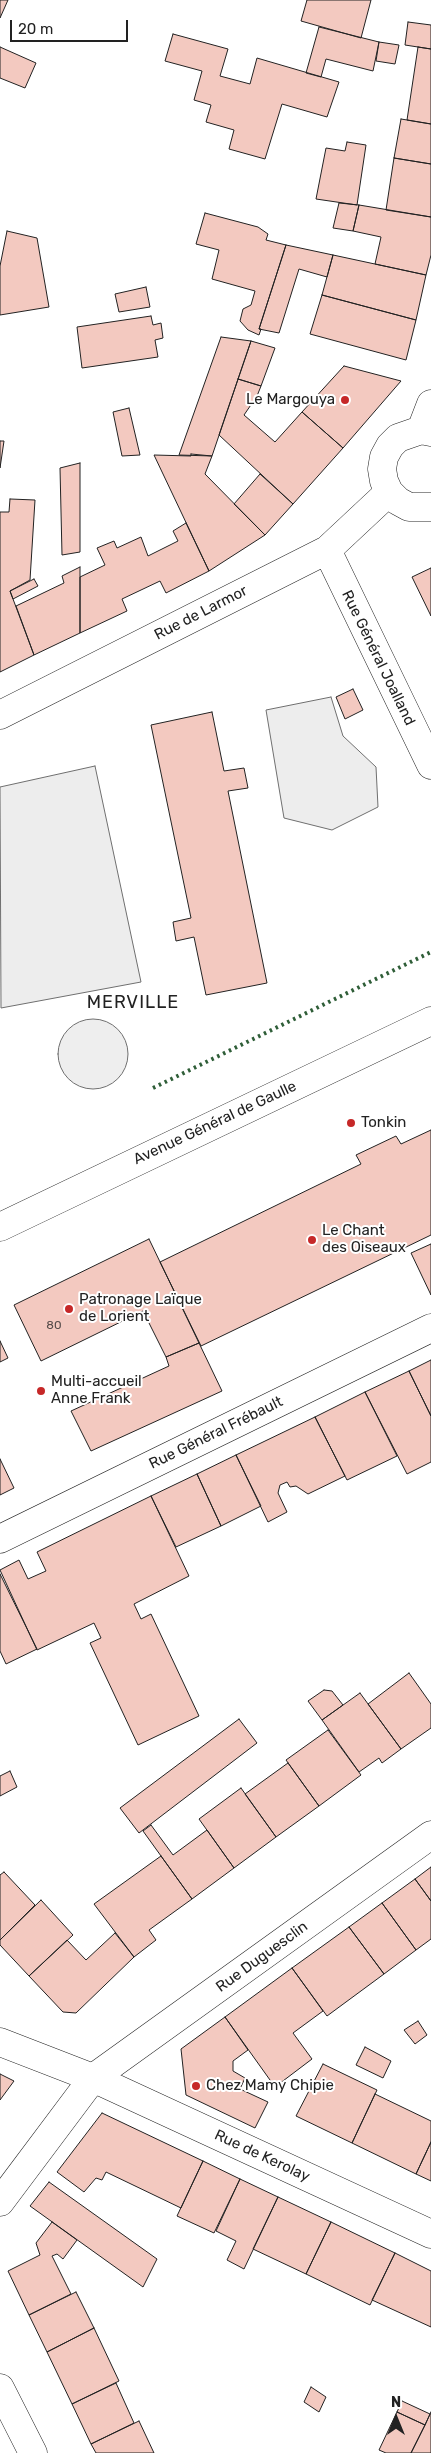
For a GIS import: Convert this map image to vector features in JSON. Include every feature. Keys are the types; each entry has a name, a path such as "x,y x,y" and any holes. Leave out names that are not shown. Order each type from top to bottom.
{"street":[{"path":"431,404 426,431 398,438 390,446 384,457 382,469 384,482 389,492 398,501 409,507 422,509 431,507"},
{"name":"Rue de Larmor","path":"0,715 327,550 389,492"},
{"name":"Rue Général Joalland","path":"327,550 431,765"},
{"name":"Avenue Général de Gaulle","path":"0,1227 431,1021"},
{"name":"Rue Général Frébault","path":"0,1538 431,1328"},
{"name":"Rue Duguesclin","path":"0,2202 93,2078 431,1835"},
{"name":"Rue de Kerolay","path":"0,2042 93,2078 431,2234"},
{"path":"0,2388 32,2453"}],"shaded area":[{"path":"331,697 343,736 376,767 378,807 332,830 284,818 266,710"},
{"path":"95,766 141,982 1,1008 0,787"},
{"path":"93,1019 106,1022 118,1029 125,1041 128,1054 125,1067 118,1079 106,1086 93,1089 80,1086 68,1079 61,1067 58,1054 61,1041 68,1029 80,1022"}],"building":[{"path":"0,0 8,0 0,18"},
{"path":"307,0 371,0 361,38 301,21"},
{"path":"408,22 431,25 431,49 405,45"},
{"path":"319,27 379,42 373,71 326,59 321,77 306,73"},
{"path":"173,34 228,49 220,76 250,84 257,58 339,82 327,117 282,104 265,159 229,149 234,130 206,122 211,105 194,100 202,71 165,61"},
{"path":"379,42 399,45 395,64 376,61"},
{"path":"0,47 36,63 25,88 0,78"},
{"path":"418,47 431,49 431,124 407,120"},
{"path":"401,119 431,124 431,164 394,158"},
{"path":"347,142 366,145 357,205 316,199 326,148 345,151"},
{"path":"394,158 431,164 431,217 386,210"},
{"path":"339,203 359,205 353,231 333,228"},
{"path":"359,205 431,217 431,255 426,275 375,264 381,237 353,231"},
{"path":"205,213 258,227 268,234 266,240 286,245 259,329 261,329 259,335 248,330 240,321 243,309 251,305 255,291 212,279 219,250 196,244"},
{"path":"7,231 37,238 49,307 0,315 0,266"},
{"path":"286,245 333,255 327,277 299,269 279,333 259,329"},
{"path":"333,255 426,275 416,320 322,295"},
{"path":"146,287 150,307 119,312 115,294"},
{"path":"322,295 416,320 406,360 310,334"},
{"path":"151,316 153,325 161,323 163,338 155,340 158,357 82,368 77,327"},
{"path":"221,337 251,341 212,456 179,455"},
{"path":"251,341 275,348 261,386 238,379"},
{"path":"344,366 401,381 343,448 302,412"},
{"path":"238,379 261,386 257,396 244,415 275,442 302,412 343,448 293,504 219,435"},
{"path":"129,408 140,455 122,456 113,412"},
{"path":"0,441 4,441 0,468"},
{"path":"191,454 212,456 205,474 265,535 209,571 154,455 191,456"},
{"path":"80,463 80,552 62,555 60,468"},
{"path":"260,474 293,504 265,535 234,504"},
{"path":"10,499 35,500 30,580 10,591 34,655 0,672 0,512 9,512"},
{"path":"186,523 209,571 166,593 160,581 122,599 127,611 80,633 80,577 105,565 97,548 114,541 117,548 141,537 148,556 178,541 173,531"},
{"path":"80,567 80,633 34,655 16,606 64,583 62,576"},
{"path":"431,568 431,616 412,577"},
{"path":"34,579 38,586 13,599 10,591"},
{"path":"353,689 363,710 345,719 336,697"},
{"path":"212,712 224,771 244,768 248,788 228,791 267,983 206,995 194,937 176,941 173,922 191,918 151,725"},
{"name":"Le Chant des Oiseaux","path":"431,1130 431,1235 201,1346 160,1262 361,1164 356,1155 396,1136 401,1144"},
{"path":"149,1239 199,1343 166,1357 143,1311 41,1361 14,1305"},
{"path":"431,1244 431,1295 411,1253"},
{"path":"0,1341 8,1358 0,1362"},
{"path":"199,1343 222,1391 91,1451 71,1411 169,1366 166,1357"},
{"path":"431,1360 431,1416 409,1371"},
{"path":"409,1371 431,1416 431,1462 407,1474 365,1392"},
{"path":"365,1392 397,1456 347,1480 315,1417"},
{"path":"315,1417 345,1476 308,1494 296,1486 290,1487 287,1482 280,1485 278,1493 287,1512 268,1522 236,1455"},
{"path":"236,1455 261,1506 221,1526 197,1474"},
{"path":"0,1459 14,1488 0,1495"},
{"path":"197,1474 221,1526 176,1547 151,1496"},
{"path":"151,1496 189,1576 134,1604 141,1619 151,1614 199,1716 138,1745 90,1643 101,1638 94,1623 37,1650 0,1570 19,1560 28,1579 46,1571 37,1552"},
{"path":"0,1574 37,1649 6,1664 0,1651"},
{"path":"409,1673 431,1704 431,1728 401,1749 368,1704"},
{"path":"324,1690 332,1691 343,1705 322,1720 308,1701"},
{"path":"360,1693 401,1749 382,1763 379,1758 359,1772 322,1720"},
{"path":"239,1719 257,1743 139,1833 120,1808"},
{"path":"328,1730 361,1775 319,1806 286,1760"},
{"path":"288,1763 319,1806 276,1837 245,1794"},
{"path":"10,1771 17,1787 0,1796 0,1776"},
{"path":"241,1788 276,1837 234,1868 199,1819"},
{"path":"151,1825 173,1855 207,1830 234,1868 192,1899 143,1831"},
{"path":"161,1856 192,1899 149,1930 156,1940 134,1957 94,1904"},
{"path":"431,1867 431,1901 415,1879"},
{"path":"4,1872 35,1905 0,1940 0,1875"},
{"path":"415,1879 431,1901 431,1939 416,1950 382,1903"},
{"path":"41,1900 73,1935 29,1976 0,1945 0,1940"},
{"path":"382,1903 416,1950 384,1974 349,1927"},
{"path":"349,1927 384,1974 327,2016 292,1968"},
{"path":"115,1933 134,1957 76,2013 63,2012 29,1976 67,1940 86,1960"},
{"path":"292,1968 323,2011 293,2033 312,2059 275,2087 225,2017"},
{"path":"225,2017 248,2050 233,2061 233,2071 245,2078 240,2089 268,2102 255,2128 186,2095 181,2049"},
{"path":"418,2021 427,2035 415,2044 404,2030"},
{"path":"365,2047 391,2061 383,2078 356,2065"},
{"path":"323,2064 377,2090 352,2143 296,2116"},
{"path":"0,2074 14,2081 0,2100"},
{"path":"375,2094 431,2121 431,2142 416,2174 352,2143"},
{"path":"102,2113 203,2161 181,2208 106,2172 102,2180 96,2178 84,2192 57,2172"},
{"path":"431,2142 431,2181 416,2174"},
{"path":"203,2161 240,2179 214,2233 177,2216"},
{"path":"240,2179 278,2197 244,2269 227,2260 236,2241 216,2231"},
{"path":"49,2182 157,2259 143,2287 30,2206"},
{"path":"278,2197 331,2222 306,2274 253,2249"},
{"path":"52,2222 77,2240 63,2259 57,2254 52,2256 71,2294 29,2315 8,2271 40,2255 36,2243"},
{"path":"331,2222 395,2253 370,2305 306,2274"},
{"path":"395,2253 431,2271 431,2327 372,2300"},
{"path":"76,2292 94,2328 47,2352 29,2315"},
{"path":"94,2328 119,2381 72,2404 47,2352"},
{"path":"116,2383 134,2423 91,2444 72,2404"},
{"path":"311,2387 326,2397 319,2412 304,2402"},
{"path":"402,2401 430,2414 425,2425 397,2412"},
{"path":"397,2412 425,2425 411,2453 386,2453 379,2450"},
{"path":"431,2412 431,2453 411,2453 425,2425"},
{"path":"139,2421 154,2453 96,2453 91,2444"}],"hedge":[{"path":"153,1088 431,952"}],"place":[{"name":"Le Margouya","path":"345,400"},
{"name":"Tonkin","path":"351,1123"},
{"name":"Le Chant des Oiseaux","path":"312,1240"},
{"name":"Patronage Laïque de Lorient","path":"69,1309"},
{"name":"Multi-accueil Anne Frank","path":"41,1391"},
{"name":"Chez Mamy Chipie","path":"196,2086"}],"district":[{"name":"MERVILLE","path":"133,1003"}]}
